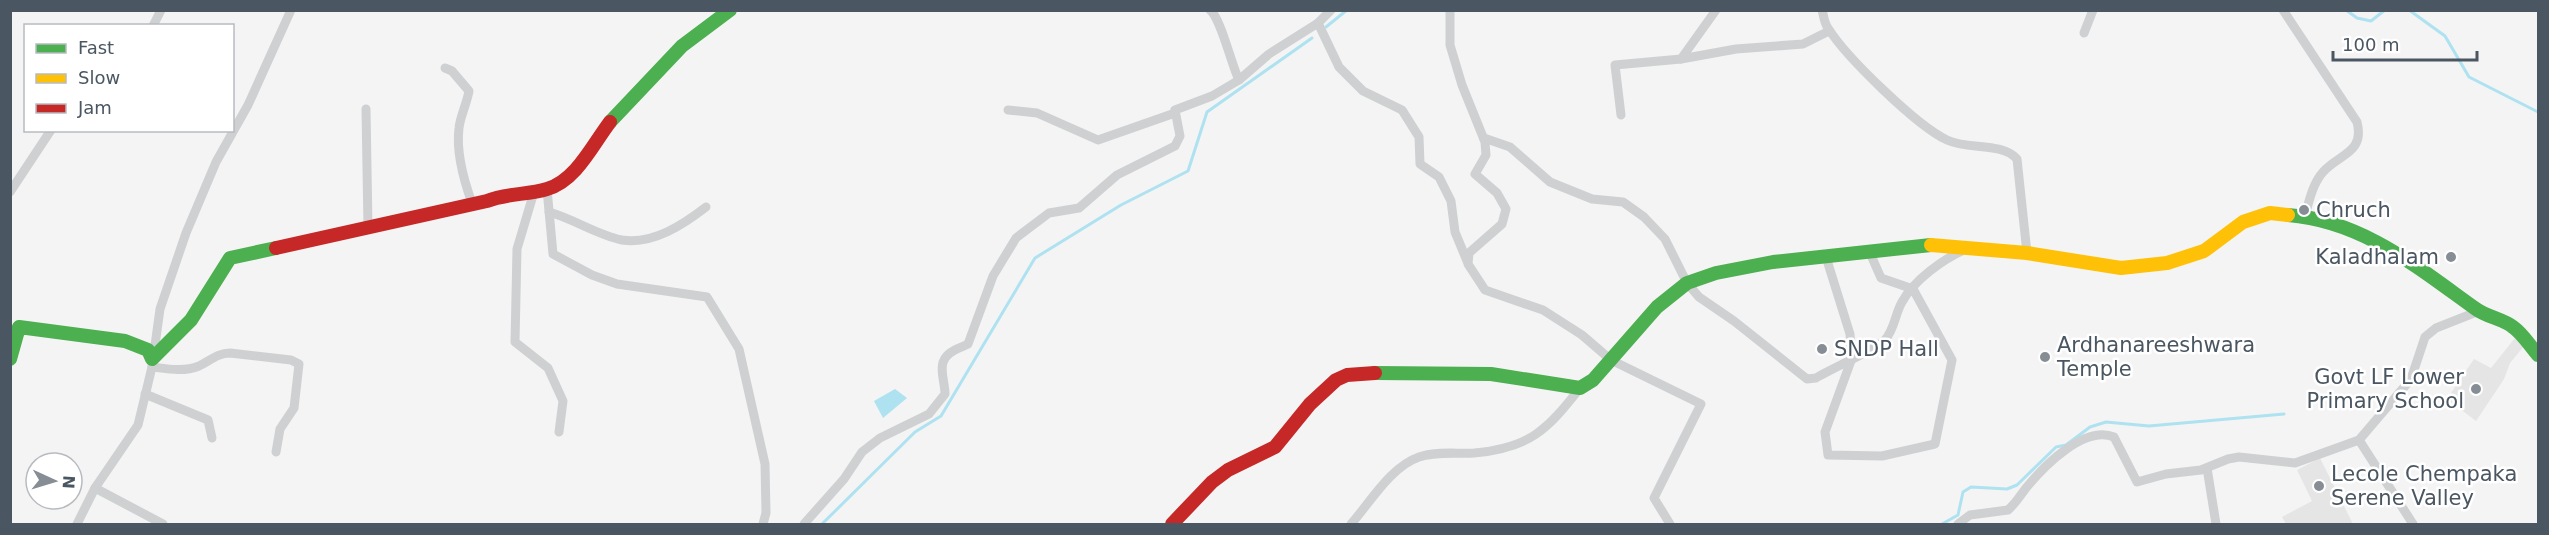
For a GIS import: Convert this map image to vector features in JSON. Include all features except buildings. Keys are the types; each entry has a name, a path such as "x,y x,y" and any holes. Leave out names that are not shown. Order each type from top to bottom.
{"street":[{"path":"154,24 161,10"},
{"path":"234,130 248,105 291,10"},
{"path":"152,363 192,320 230,258 368,228 511,193 555,186 588,154 611,120 650,78 697,34 730,10"},
{"path":"1210,10 1217,16 1227,54 1239,80"},
{"path":"1008,110 1036,113 1098,140 1175,113 1177,109 1212,96 1239,80 1269,54 1318,23 1331,10"},
{"path":"1450,10 1450,45 1462,85 1484,138 1486,155 1475,174 1497,193 1505,206 1506,214 1502,224 1469,253 1467,262"},
{"path":"1681,59 1716,10"},
{"path":"1822,10 1829,31 1879,86 1923,125 1948,141 2000,150 2017,159 2027,253"},
{"path":"2084,33 2093,10"},
{"path":"2283,10 2357,122 2360,134 2350,151 2323,172 2313,190 2305,216"},
{"path":"1318,23 1339,67 1363,91 1402,110 1419,137 1420,164 1439,177 1451,201 1455,232 1467,262 1485,290 1543,310 1582,336 1611,360 1701,404 1654,498 1670,525"},
{"path":"1621,115 1615,65 1681,59 1712,52 1803,44 1829,31"},
{"path":"445,68 452,71 469,91 466,111 459,125 459,142 465,182 472,203"},
{"path":"366,109 368,228"},
{"path":"804,525 844,479 862,452 880,438 929,414 940,402 945,394 941,366 951,352 968,344 993,276 1016,238 1049,213 1079,208 1117,175 1175,146 1180,136 1175,113"},
{"path":"10,192 50,132"},
{"path":"77,525 95,488 138,425 152,363 160,309 186,233 216,162 233,132"},
{"path":"1484,138 1510,147 1550,182 1592,199 1623,202 1644,217 1665,239 1687,282 1699,297 1734,321 1807,379 1816,378 1886,339 1894,327 1900,304 1913,289 1952,256 1971,247"},
{"path":"540,190 549,212 552,254 592,275 617,284 707,297 739,349 764,459 766,513 763,525"},
{"path":"540,190 517,249 515,342 548,368 563,400 559,432"},
{"path":"549,212 570,218 623,240 665,233 706,207"},
{"path":"1351,525 1385,483 1418,457 1476,453 1528,441 1558,416 1580,388 1593,380 1657,307 1687,282 1716,273 1826,257 1927,245 2027,253 2121,268 2167,263 2204,251 2243,222 2270,213 2305,216 2361,232 2409,259 2479,311 2513,327 2538,355"},
{"path":"1826,257 1850,334 1852,358 1825,432 1828,455 1882,456 1935,444 1952,360 1913,289 1881,278 1870,253"},
{"path":"1958,525 1970,515 2008,510 2027,487 2067,448 2086,437 2101,435 2114,437 2140,485 2207,468 2221,461 2239,458 2295,463 2359,441 2411,379 2425,336 2436,328 2479,311"},
{"path":"10,359 19,327 125,341 148,350 152,363"},
{"path":"152,363 176,370 197,367 220,353 230,353 291,360 299,364 294,408 280,429 276,452"},
{"path":"1172,525 1212,482 1228,470 1275,447 1310,404 1336,380 1347,375 1393,371 1491,374 1580,388"},
{"path":"145,394 208,420 212,438"},
{"path":"2359,441 2413,525"},
{"path":"2207,468 2216,525"},
{"path":"95,488 163,525"}],"shaded area":[{"name":"Govt LF Lower Primary School","path":"2515,338 2524,346 2510,363 2504,379 2476,421 2447,399 2474,359 2491,368"},
{"name":"Lecole Chempaka Serene Valley","path":"2320,458 2353,524 2286,524 2282,517 2312,501 2297,470"}],"water":[{"path":"895,389 907,398 883,418 874,401"}],"waterway":[{"path":"1326,27 1347,10"},
{"path":"2346,10 2357,18 2371,21 2385,10"},
{"path":"2409,10 2445,36 2469,77 2538,112"},
{"path":"822,524 915,432 941,416 1035,258 1121,205 1188,171 1207,112 1312,38"},
{"path":"1942,524 1958,515 1963,492 1971,487 2007,489 2017,485 2056,447 2066,445 2090,427 2106,422 2149,426 2284,414"}],"traffic: fast":[{"path":"610,122 682,46 730,10"},
{"path":"2288,215 2341,226 2365,236 2410,262 2480,312 2513,327 2538,355"},
{"path":"1375,373 1491,374 1580,388 1593,380 1657,307 1687,283 1716,273 1773,262 1931,245"},
{"path":"10,359 19,327 125,341 148,350 152,359 191,320 230,258 276,248"}],"traffic: slow":[{"path":"1931,245 2027,253 2121,268 2167,263 2204,251 2243,222 2270,213 2288,215"}],"traffic: jam":[{"path":"276,248 547,189 557,185 575,170 610,122"},
{"path":"1172,524 1212,482 1228,470 1275,447 1310,404 1336,380 1347,375 1375,373"}],"place":[{"name":"Chruch","path":"2304,210"},
{"name":"Kaladhalam","path":"2451,257"},
{"name":"SNDP Hall","path":"1822,349"},
{"name":"Ardhanareeshwara Temple","path":"2045,357"},
{"name":"Govt LF Lower Primary School","path":"2476,389"},
{"name":"Lecole Chempaka Serene Valley","path":"2319,486"}]}
